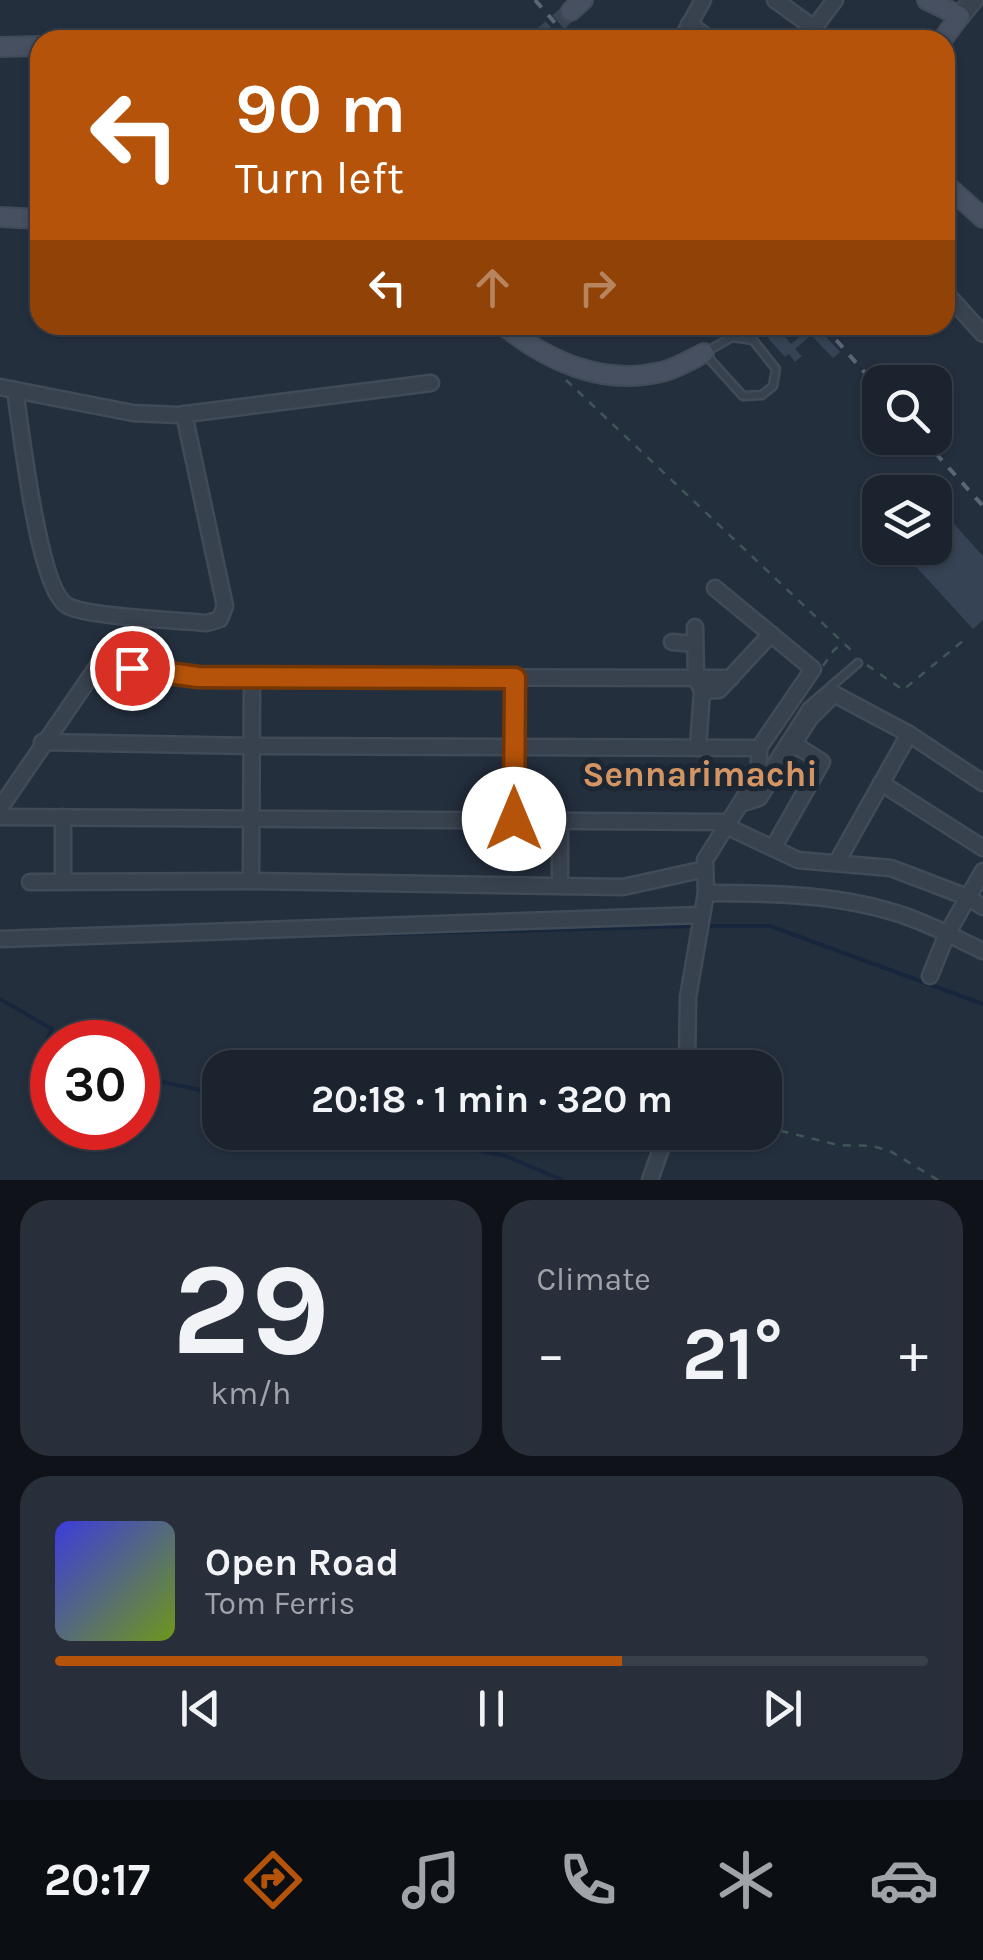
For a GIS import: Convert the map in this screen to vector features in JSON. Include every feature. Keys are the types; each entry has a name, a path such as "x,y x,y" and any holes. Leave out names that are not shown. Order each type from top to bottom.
{"main road":[{"path":"927,0 960,16 950,30"},
{"path":"0,47 30,46"},
{"path":"955,193 983,218"},
{"path":"0,217 30,218"},
{"path":"515,335 556,361 610,375 663,372 704,354"}],"street":[{"path":"686,30 703,0"},
{"path":"774,0 806,30"},
{"path":"813,30 835,0"},
{"path":"960,16 973,0"},
{"path":"689,24 698,30"},
{"path":"955,303 983,334"},
{"path":"184,414 225,606 220,619 207,623 70,608 60,600 48,577 8,388 133,413 184,414 432,383"},
{"path":"687,1050 688,998 706,893 705,860 759,772 759,748 813,669 715,588"},
{"path":"695,627 698,748"},
{"path":"0,808 99,664 198,677 515,678 699,684 730,678 771,634"},
{"path":"672,642 695,644"},
{"path":"251,881 252,677"},
{"path":"514,819 515,678"},
{"path":"743,803 759,798 810,718 834,694 908,734 983,782"},
{"path":"837,862 908,734"},
{"path":"42,742 759,748"},
{"path":"774,848 822,762 794,744"},
{"path":"881,783 983,848"},
{"path":"0,817 560,819 727,824 798,860 891,868 983,907"},
{"path":"62,880 63,817"},
{"path":"560,819 560,884"},
{"path":"30,882 560,884 623,888 705,869"},
{"path":"930,976 947,934 983,872"},
{"path":"706,893 781,893 867,906 904,915 983,951"},
{"path":"0,938 700,915"},
{"path":"650,1180 661,1150"}],"lane":[{"path":"732,336 753,340 776,369 774,386 762,395 744,396 704,354 732,336"},
{"path":"743,803 807,707 858,664"}],"path":[{"path":"556,361 566,380 845,642 860,661 904,690 964,640"},
{"path":"782,1132 890,1151 938,1180"}],"building":[{"path":"783,335 791,344 801,335 811,335 795,349 802,356 795,362 768,338"},
{"path":"811,335 824,335 840,352 833,358"},
{"path":"952,522 983,556 983,620 973,629 915,565 952,565"}],"waterway":[{"path":"160,940 695,926"},
{"path":"704,926 770,926 983,1004"},
{"path":"0,999 36,1020"},
{"path":"160,1082 202,1090"},
{"path":"477,1150 506,1156 562,1180"}],"tunnel":[{"path":"549,30 571,11"}],"railway":[{"path":"535,0 561,30"},
{"path":"832,335 862,369"},
{"path":"937,455 983,506"}],"district":[{"name":"Sennarimachi","path":"700,774"}],"route":[{"path":"132,668 198,677 515,678 514,819"}]}
